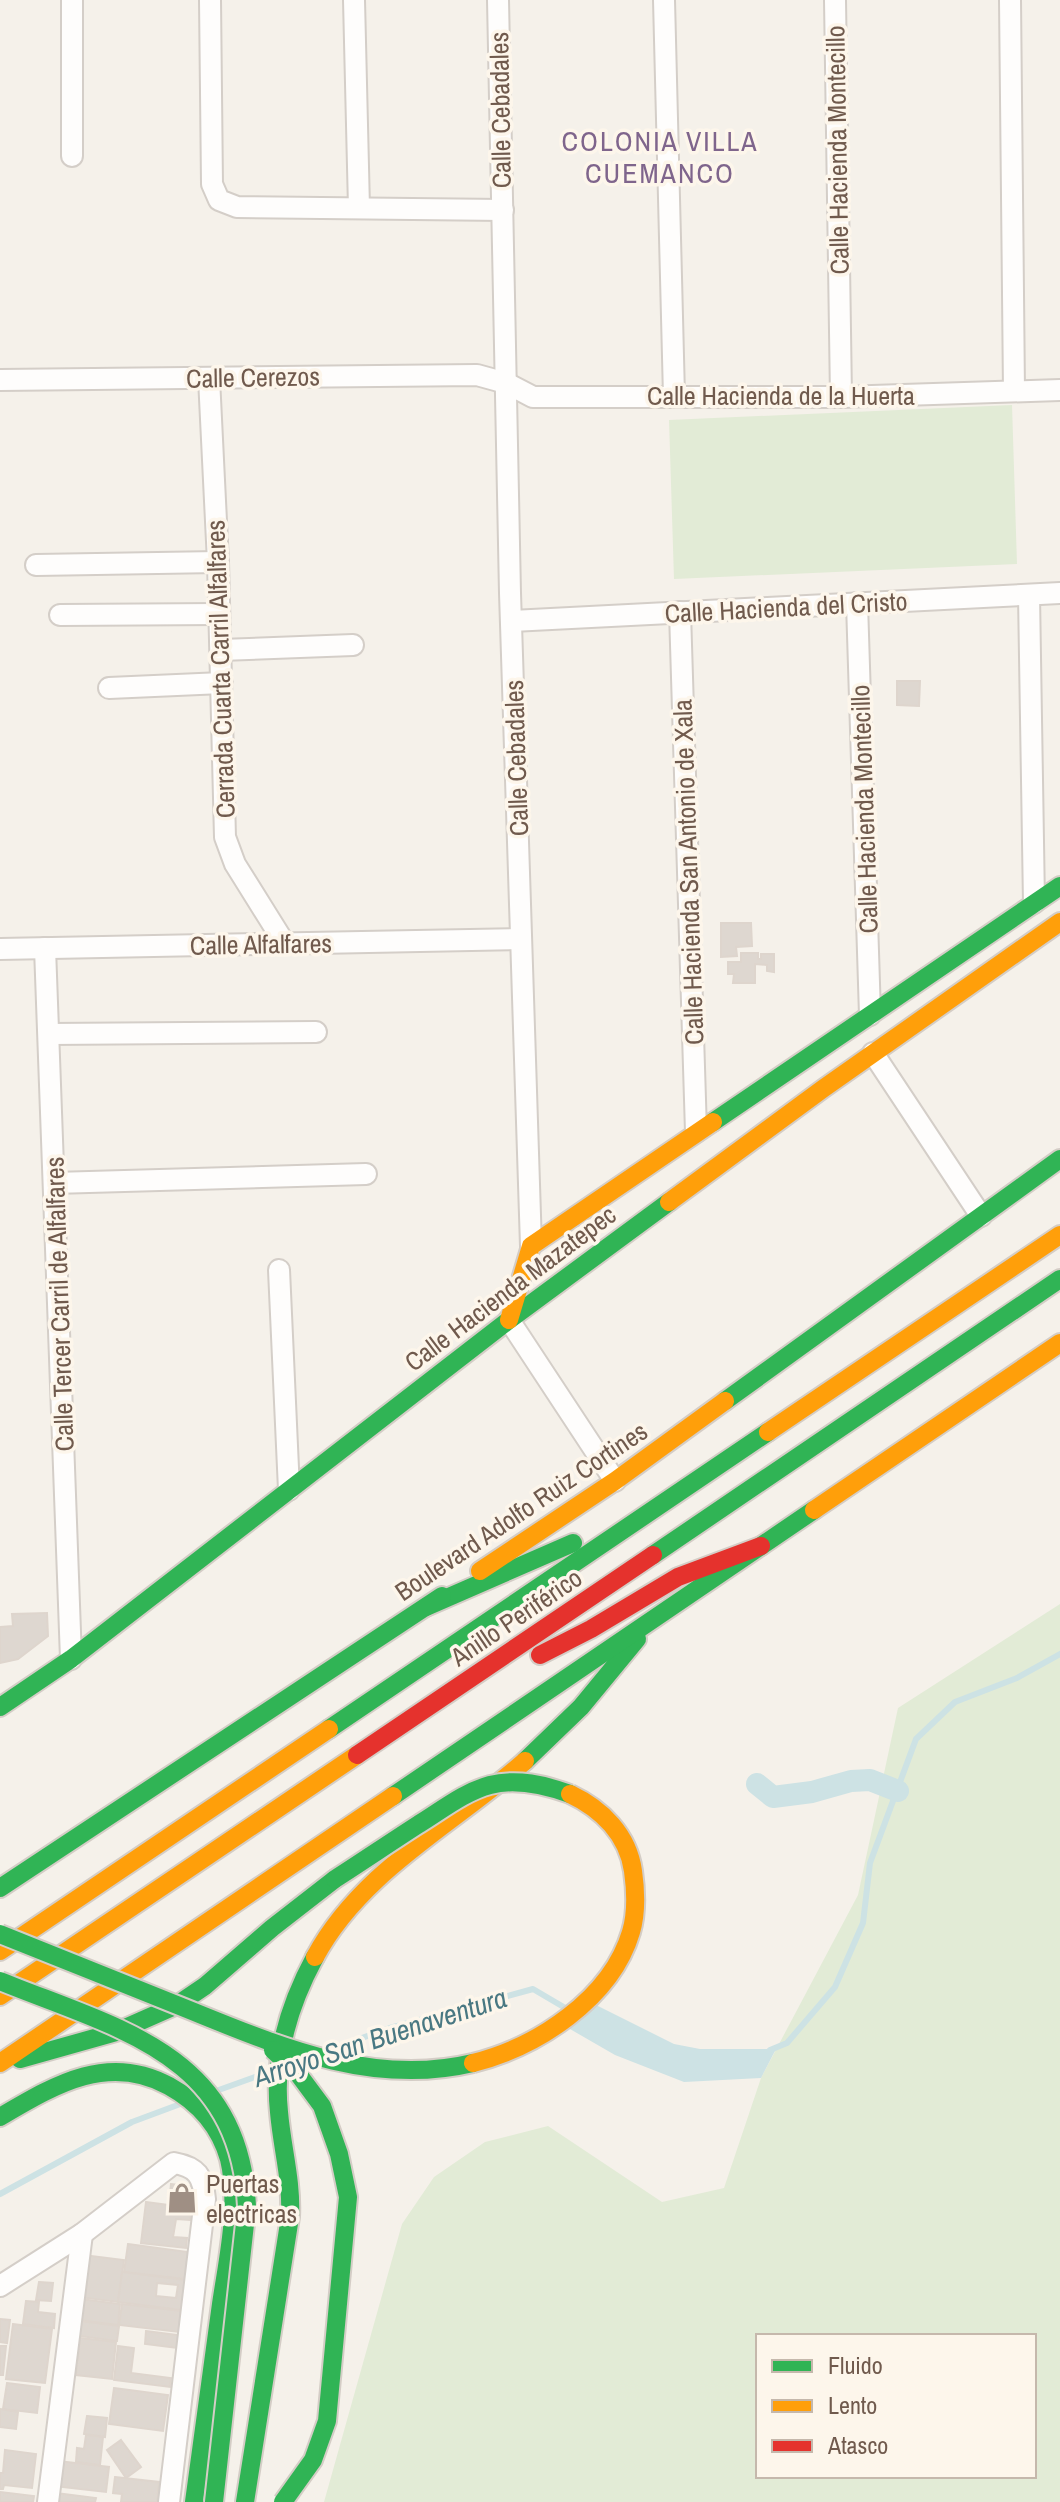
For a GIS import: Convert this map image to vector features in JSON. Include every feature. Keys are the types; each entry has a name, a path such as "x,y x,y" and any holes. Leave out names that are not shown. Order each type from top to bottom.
{"main road":[{"name":"Calle Hacienda Mazatepec","path":"531,1246 1060,886"},
{"name":"Calle Hacienda Mazatepec","path":"0,1707 71,1659 509,1320 824,1088 1060,922"},
{"path":"803,1060 824,1088"},
{"name":"Boulevard Adolfo Ruiz Cortines","path":"0,1888 615,1481 1060,1159"},
{"name":"Anillo Periférico","path":"0,1951 1060,1235"},
{"name":"Calle Cebadales","path":"509,1320 531,1246"},
{"name":"Anillo Periférico","path":"0,1996 1060,1279"},
{"path":"0,2064 1060,1343"},
{"path":"426,1607 656,1507"},
{"path":"443,1697 550,1650 678,1577 761,1546"},
{"path":"245,2502 289,2225 290,2185 278,2101 282,2044 291,2004 320,1944 342,1913 378,1877 533,1756 559,1732 606,1681 647,1625"},
{"path":"0,1934 249,2034 295,2053 349,2066 430,2070 483,2061 508,2052 543,2034 577,2009 623,1955 637,1910 635,1875 625,1844 608,1819 585,1801 539,1783 506,1782 475,1790 335,1879 263,1935 205,1986 177,2005 116,2032 0,2064"},
{"path":"0,1981 140,2037 168,2054 195,2076 224,2116 240,2149 247,2186 247,2206 214,2502"},
{"path":"249,2034 285,2059 322,2106 339,2154 348,2197 327,2421 313,2460 283,2502"},
{"path":"0,2117 61,2082 96,2073 115,2072 159,2080 178,2088 201,2107 216,2129 232,2174 233,2217 194,2502"}],"street":[{"path":"72,0 72,156"},
{"path":"210,0 212,184 219,200 237,207 503,210"},
{"path":"354,0 359,208"},
{"name":"Calle Cebadales","path":"498,0 512,621 531,1246"},
{"path":"664,0 674,396"},
{"name":"Calle Hacienda Montecillo","path":"835,0 841,397"},
{"path":"1010,0 1014,391"},
{"name":"Calle Cerezos","path":"0,380 477,375 506,383"},
{"name":"Cerrada Cuarta Carril Alfalfares","path":"209,378 218,562 225,837 235,864 285,944"},
{"name":"Calle Hacienda de la Huerta","path":"506,383 533,397 841,397 1060,390"},
{"path":"36,565 218,562"},
{"name":"Calle Hacienda del Cristo","path":"512,621 1060,593"},
{"path":"1029,595 1034,903"},
{"name":"Calle Hacienda Montecillo","path":"857,603 870,1015"},
{"name":"Calle Hacienda San Antonio de Xala","path":"680,612 696,1132"},
{"path":"60,615 219,614"},
{"path":"221,650 353,645"},
{"path":"109,688 222,683"},
{"name":"Calle Alfalfares","path":"0,949 521,939"},
{"name":"Calle Tercer Carril de Alfalfares","path":"45,948 71,1659"},
{"path":"49,1034 316,1032"},
{"path":"873,1053 981,1216"},
{"path":"54,1183 366,1174"},
{"path":"279,1270 289,1490"},
{"path":"509,1320 615,1481"},
{"path":"0,2286 82,2234 174,2163 187,2165 198,2172 204,2183 205,2199 169,2502"},
{"path":"48,2502 82,2234"}],"green space":[{"path":"1012,405 1017,564 674,579 669,420"},
{"path":"1060,1604 1060,2502 324,2502 402,2224 434,2177 485,2142 548,2126 662,2202 724,2188 761,2078 858,1895 898,1708"}],"shaded area":[{"path":"586,2000 674,2044 700,2049 776,2049 761,2078 684,2082 615,2055 563,2025"}],"building":[{"path":"897,681 920,681 919,706 897,705"},
{"path":"721,923 751,923 752,946 736,947 737,956 721,957"},
{"path":"741,953 758,953 758,959 761,959 761,954 774,954 774,972 767,971 767,965 755,964 755,983 733,983 734,974 728,974 728,962 741,962"},
{"path":"47,1613 48,1636 18,1659 0,1663 0,1627 13,1626 12,1614"},
{"path":"171,2184 195,2187 192,2207 169,2204"},
{"path":"146,2202 192,2208 190,2220 176,2219 173,2237 187,2238 186,2248 141,2243"},
{"path":"128,2244 188,2252 185,2279 124,2272"},
{"path":"83,2255 124,2260 118,2302 78,2297"},
{"path":"122,2272 185,2280 181,2310 118,2302","holes":["157,2283 178,2285 176,2298 156,2296"]},
{"path":"39,2282 53,2283 51,2301 36,2300"},
{"path":"81,2299 120,2304 118,2325 78,2320"},
{"path":"26,2301 39,2302 38,2312 55,2314 54,2328 23,2324"},
{"path":"122,2304 181,2311 179,2332 119,2325"},
{"path":"0,2319 10,2320 7,2343 0,2342"},
{"path":"80,2321 119,2326 117,2341 79,2336"},
{"path":"13,2324 52,2329 45,2383 6,2379"},
{"path":"146,2331 178,2335 177,2348 145,2344"},
{"path":"80,2338 116,2342 112,2379 76,2375"},
{"path":"0,2346 6,2346 3,2375 0,2375"},
{"path":"118,2346 134,2348 131,2373 171,2378 170,2387 114,2380"},
{"path":"7,2383 40,2387 37,2413 3,2409"},
{"path":"114,2388 168,2395 163,2431 109,2424"},
{"path":"0,2409 18,2412 16,2429 0,2427"},
{"path":"87,2416 107,2418 105,2437 84,2434"},
{"path":"86,2435 103,2437 100,2465 76,2462 77,2448 84,2449"},
{"path":"121,2440 141,2467 126,2478 107,2450"},
{"path":"5,2450 36,2454 32,2488 4,2485 0,2489"},
{"path":"58,2461 109,2467 106,2492 55,2486"},
{"path":"115,2477 159,2482 157,2502 121,2502 122,2494 113,2493"},
{"path":"0,2492 34,2496 33,2502 0,2502"},
{"path":"56,2493 96,2498 95,2502 55,2502"}],"waterway":[{"name":"Arroyo San Buenaventura","path":"770,2050 787,2043 835,1987 863,1923 870,1863 916,1739 955,1702 1017,1678 1060,1654"},
{"path":"757,1784 773,1797 870,1780 898,1791"},
{"name":"Arroyo San Buenaventura","path":"328,2050 390,2028 533,1989 567,2009"},
{"name":"Arroyo San Buenaventura","path":"216,2091 269,2072"},
{"name":"Arroyo San Buenaventura","path":"0,2194 132,2122 183,2103"}],"traffic: fast":[{"path":"713,1122 1060,886"},
{"path":"725,1401 1060,1159"},
{"path":"0,1707 71,1659 509,1320 669,1202"},
{"path":"653,1555 1060,1279"},
{"path":"329,1729 768,1432"},
{"path":"393,1796 814,1510"},
{"path":"426,1607 573,1543"},
{"path":"0,1888 442,1596"},
{"path":"525,1761 581,1707 637,1639"},
{"path":"335,1879 453,1802 480,1788 521,1782 570,1794"},
{"path":"20,2059 116,2032 177,2005 205,1986 335,1879"},
{"path":"0,1934 249,2034 321,2058 396,2070 434,2069 473,2063"},
{"path":"245,2502 290,2217 290,2190 280,2125 278,2071 291,2013 315,1957"},
{"path":"0,1981 128,2033 165,2054 196,2080 222,2113 239,2154 247,2206 214,2502"},
{"path":"273,2050 296,2071 322,2106 339,2154 348,2197 327,2421 313,2460 283,2502"},
{"path":"0,2117 40,2094 81,2077 124,2072 146,2076 180,2092 206,2116 220,2136 229,2159 233,2213 194,2502"}],"traffic: slow":[{"path":"669,1202 824,1088 1060,922"},
{"path":"509,1320 531,1246 713,1122"},
{"path":"768,1432 1060,1235"},
{"path":"814,1510 1060,1343"},
{"path":"480,1571 615,1481 725,1401"},
{"path":"0,1951 329,1729"},
{"path":"0,1996 357,1755"},
{"path":"315,1957 334,1926 383,1874 525,1761"},
{"path":"473,2063 522,2045 568,2017 607,1978 631,1932 635,1887 626,1846 603,1815 570,1794"},
{"path":"0,2063 393,1796"}],"traffic: jam":[{"path":"540,1655 591,1629 678,1577 761,1546"},
{"path":"357,1755 653,1555"}],"place":[{"name":"Puertas electricas","path":"182,2198"}],"district":[{"name":"COLONIA VILLA CUEMANCO","path":"660,157"}]}
